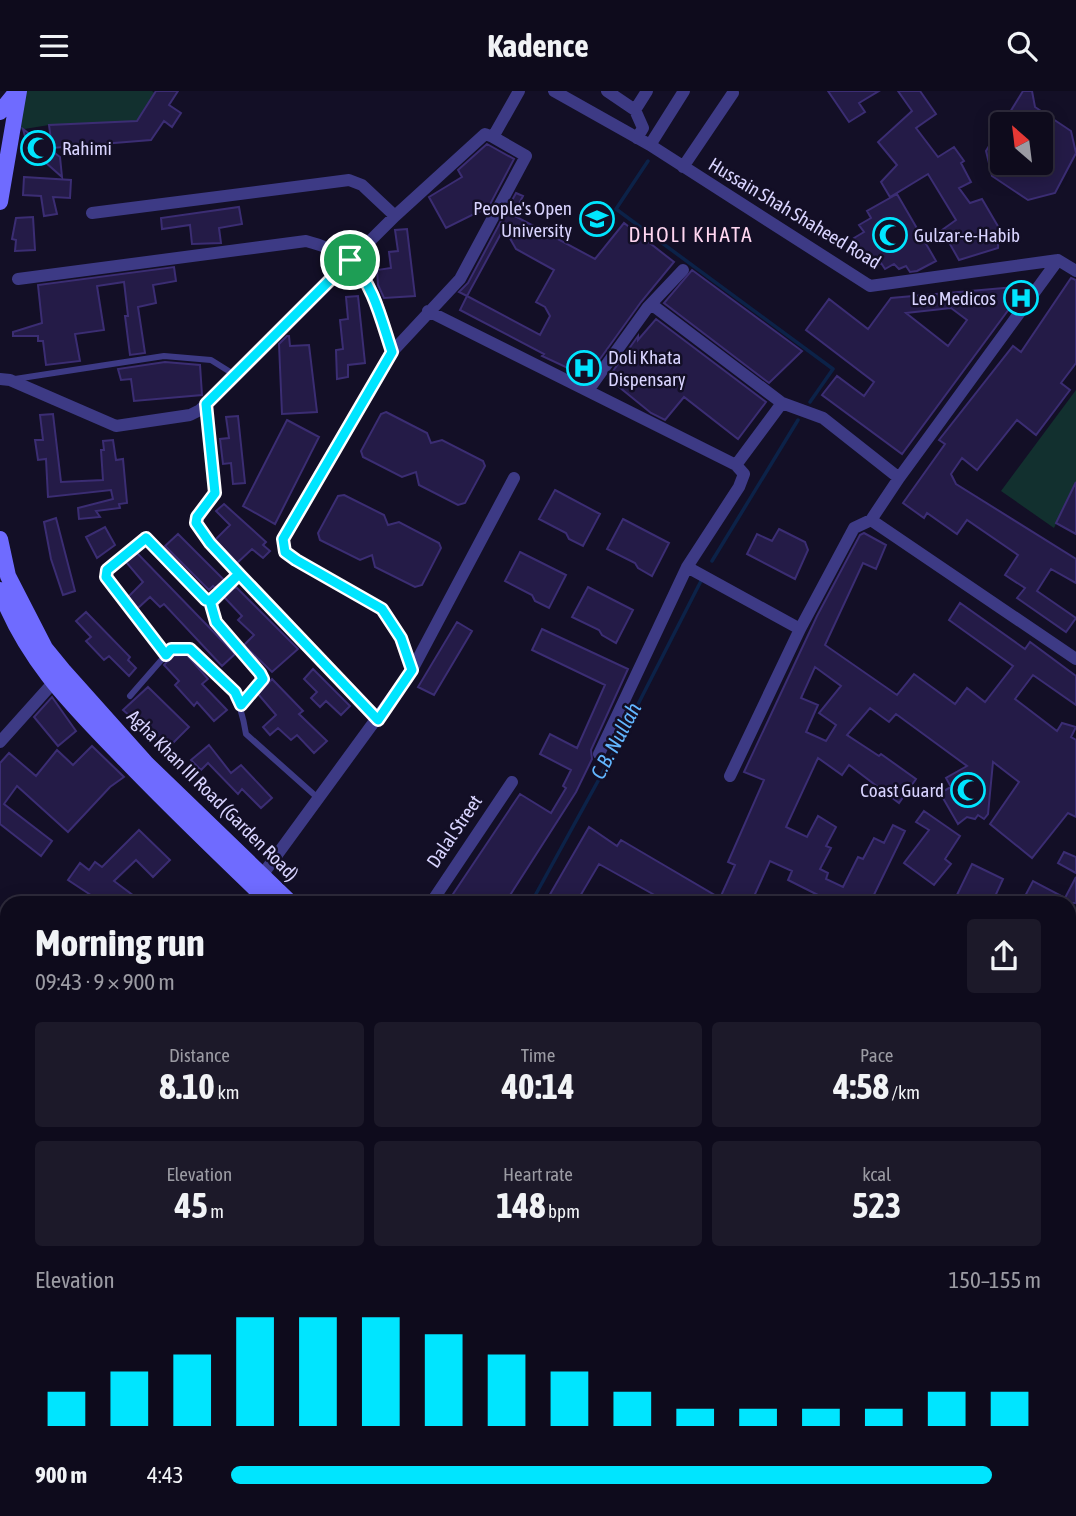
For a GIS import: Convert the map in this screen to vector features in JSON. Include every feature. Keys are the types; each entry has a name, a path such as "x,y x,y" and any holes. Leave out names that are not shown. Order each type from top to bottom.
{"main road":[{"path":"0,112 18,91"},
{"path":"0,202 18,91"},
{"name":"Agha Khan III Road (Garden Road)","path":"0,539 8,576 45,647 147,764 284,896"},
{"name":"Agha Khan III Road (Garden Road)","path":"0,590 22,638 52,684 162,798 263,896"}],"street":[{"path":"493,137 519,91"},
{"name":"Hussain Shah Shaheed Road","path":"554,91 650,145 870,286 1058,260"},
{"path":"607,91 635,110 643,128 637,138"},
{"path":"635,110 647,91"},
{"path":"650,145 684,91"},
{"path":"683,167 733,93"},
{"path":"5,379 116,426 190,415 206,404 394,216 485,134 526,156 460,279 392,352 283,539 285,552 296,560 382,609 401,638 412,670"},
{"path":"92,213 349,180 362,185 394,216"},
{"path":"18,279 306,241 329,247 350,260 363,274 392,352"},
{"path":"730,776 800,629 854,528 872,520 899,478 1058,260 1076,271"},
{"path":"589,389 651,304 683,269"},
{"path":"651,304 782,403 823,418 899,478"},
{"path":"428,311 589,389 736,465 744,474 739,487 687,567 599,754"},
{"path":"736,465 782,403"},
{"path":"262,874 378,720 412,670 514,478"},
{"path":"872,520 1076,659"},
{"path":"687,567 800,629"},
{"path":"0,743 52,684"},
{"name":"Dalal Street","path":"436,896 512,782"}],"lane":[{"path":"5,379 163,356 211,360 235,375"},
{"path":"206,404 215,493 197,517 196,523 210,543 378,720"},
{"path":"166,655 106,577 107,570 146,538 210,601 216,622 263,679 241,705"},
{"path":"210,601 239,574"},
{"path":"130,696 171,649 190,649 235,692 241,705 246,734 319,799"}],"green space":[{"path":"19,91 155,93 137,121 49,125 12,131"},
{"path":"1076,390 1076,483 1054,528 1001,491"}],"building":[{"path":"156,91 178,91 169,105 181,113 172,127 164,121 151,140 52,148 49,125 137,121"},
{"path":"828,91 879,91 859,103 865,112 849,122"},
{"path":"898,91 920,91 936,114 916,128 938,157 954,147 964,161 961,163 971,182 959,188 970,203 982,199 999,228 998,248 959,260 942,230 956,220 928,174 890,197 881,182 897,165 878,142 912,111"},
{"path":"1023,91 1032,91 1035,107 1042,112 1010,112"},
{"path":"1054,120 1071,131 1076,153 1055,193 1028,200 992,176 1054,175"},
{"name":"Rahimi","path":"23,129 60,157 62,177 28,147"},
{"path":"487,144 514,159 486,212 480,211 446,228 429,197 462,177 458,170"},
{"path":"990,145 990,168 986,151"},
{"path":"24,177 71,180 70,198 53,197 57,214 44,216 41,196 23,195"},
{"path":"516,193 523,196 513,215 595,259 624,223 674,262 641,302 587,377 542,356 544,354 460,310 467,296 459,292 468,283","holes":["504,228 516,249 554,270 536,302 545,307 550,316 540,335 467,296"]},
{"name":"Gulzar-e-Habib","path":"897,194 936,261 917,271 910,272 906,266 899,269 894,264 885,269 881,263 871,267 854,238 864,232 859,225 871,218 867,211"},
{"path":"239,207 242,224 219,228 221,243 192,244 190,225 162,229 161,218"},
{"path":"33,217 35,250 15,251 16,240 12,239 16,218"},
{"path":"407,229 415,296 384,298 378,285 377,270 391,268 389,252 398,251 395,230"},
{"path":"174,267 176,281 153,285 156,303 138,307 145,353 130,355 124,282 97,286 104,330 75,334 80,361 46,365 43,341 38,341 38,336 13,336 13,332 42,323 38,285"},
{"path":"692,270 802,351 769,383 664,303"},
{"path":"1071,278 1076,280 1076,363 1061,383 1070,390 1036,435 1017,420 977,470 962,458 951,474 956,484 1076,559 1076,583 1051,569 1037,591 1076,618 1066,632 1017,598 1025,588 1005,575 1018,555 967,520 957,534 927,513 924,518 903,503 945,444 939,440 1013,346 1021,352"},
{"path":"1026,286 902,454 822,395 837,376 864,396 874,382 806,330 829,299 868,329 891,298","holes":["951,308 967,320 948,346 906,313"]},
{"path":"358,296 365,363 348,365 348,377 337,379 336,350 343,349 340,320 348,319 346,297"},
{"path":"656,319 766,402 738,439 684,397 665,420 651,413 608,378 638,336 638,340"},
{"path":"287,336 290,346 309,345 317,412 282,414 279,344"},
{"path":"165,362 200,365 202,395 134,401 131,379 121,380 118,369"},
{"path":"386,412 427,433 431,443 442,440 483,461 485,466 465,503 458,505 419,485 416,472 402,477 363,457 361,451 381,414"},
{"path":"53,414 61,482 103,480 103,441 113,440 116,460 123,459 127,503 119,504 120,508 96,511 100,517 79,519 78,508 113,499 111,490 48,497 46,459 38,460 35,440 43,440 40,415"},
{"path":"238,416 245,483 233,484 231,463 223,464 220,439 229,438 226,417"},
{"path":"287,420 319,437 275,524 243,506"},
{"path":"1076,482 1076,534 1056,523"},
{"path":"555,490 600,514 583,546 569,539 566,533 539,519"},
{"path":"344,495 384,515 388,525 399,522 439,543 441,548 422,585 415,587 375,567 372,555 360,560 320,540 318,533 338,496"},
{"path":"224,504 266,542 263,545 270,551 263,558 252,549 237,563 215,540 230,525 216,511"},
{"path":"56,518 75,591 63,595 51,559 44,522"},
{"path":"623,519 669,543 652,576 638,568 635,563 607,549"},
{"path":"105,527 115,545 97,558 86,537"},
{"path":"779,529 805,542 808,550 795,579 747,554 757,534 772,541"},
{"path":"864,533 886,545 876,569 863,563 825,645 897,695 914,674 955,704 967,688 985,702 1013,666 949,620 960,603 1025,649 1030,642 1076,676 1076,705 1033,675 1015,699 1057,731 1062,723 1076,727 1071,737 1076,740 1076,817 1068,813 1032,858 990,824 1019,782 993,762 988,814 984,819 978,815 975,819 967,817 958,824 940,793 951,787 946,778 967,766 896,714 889,722 870,708 847,735 879,756 881,754 916,779 899,803 849,765 842,775 818,758 786,827 807,837 818,816 836,827 826,846 831,848 820,869 828,873 826,879 843,887 858,857 863,859 874,838 884,843 893,825 905,831 873,896 817,896 788,880 792,871 770,861 754,896 721,896 735,865 728,862 764,780 744,772 817,616 860,535","holes":["815,667 841,686 819,713 836,725 826,741 806,732 818,705 801,698"]},
{"path":"178,534 224,580 215,588 213,586 209,590 165,546"},
{"path":"520,552 566,575 549,608 535,601 532,595 505,581"},
{"path":"137,553 235,654 222,666 164,604 160,607 150,597 138,608 128,597 143,582 126,562"},
{"path":"236,587 298,649 272,672 244,645 254,635 238,620 242,616 223,596"},
{"path":"588,587 633,610 616,643 602,635 599,630 572,617"},
{"path":"86,612 130,657 128,660 136,668 129,676 109,656 104,660 86,641 91,637 76,621"},
{"path":"457,622 472,631 434,695 418,687"},
{"path":"542,629 628,669 591,750 592,759 576,792 509,896 452,896 520,794 551,813 566,788 563,786 571,770 540,754 550,734 577,748 605,685 532,650"},
{"path":"187,655 208,679 202,684 227,710 214,721 197,702 194,706 175,685 179,681 164,665 172,656"},
{"path":"313,669 350,706 341,715 326,701 320,707 311,698 317,692 304,679"},
{"path":"272,679 303,711 299,714 327,741 314,753 297,735 291,740 278,728 270,735 263,727 276,715 258,694"},
{"path":"148,687 189,727 167,749 123,710"},
{"path":"52,697 76,731 58,746 34,717"},
{"path":"209,745 231,773 241,765 272,798 261,808 242,789 238,794 208,763 201,770 191,760"},
{"path":"92,746 124,777 110,787 68,832 17,786 4,804 52,841 41,856 0,824 0,763 9,753 36,776 57,750 73,765"},
{"path":"924,811 960,836 945,859 951,864 934,885 904,863 929,830 916,822"},
{"path":"589,827 617,846 621,840 717,896 656,896 599,864 580,896 549,896"},
{"path":"139,830 170,860 153,877 136,860 114,881 134,896 92,896 68,880 80,863 89,870 95,862 102,867"},
{"path":"1064,852 1076,857 1076,873 1058,863"},
{"path":"972,864 1003,879 995,896 956,896"},
{"path":"1076,877 1076,896 1066,896"},
{"path":"1033,881 1061,896 1025,896"}],"waterway":[{"path":"648,161 616,209 833,369 810,402"},
{"name":"C.B. Nullah","path":"712,561 798,420"},
{"name":"C.B. Nullah","path":"535,896 609,761 702,579"}],"place":[{"name":"Rahimi","path":"38,148"},
{"name":"People's Open University","path":"597,219"},
{"name":"Gulzar-e-Habib","path":"890,235"},
{"name":"Leo Medicos","path":"1021,298"},
{"name":"Doli Khata Dispensary","path":"584,368"},
{"name":"Coast Guard","path":"968,790"}],"district":[{"name":"DHOLI KHATA","path":"691,235"}],"route":[{"path":"350,260 206,404 215,493 197,517 196,523 210,543 239,574 210,601 216,622 260,673 263,679 260,685 241,705 235,692 190,649 171,649 166,655 106,577 107,570 146,538 206,600 210,601 213,600 239,574 378,720 412,670 401,638 382,609 296,560 285,552 283,539 392,352 373,295 363,274 350,260"}]}
